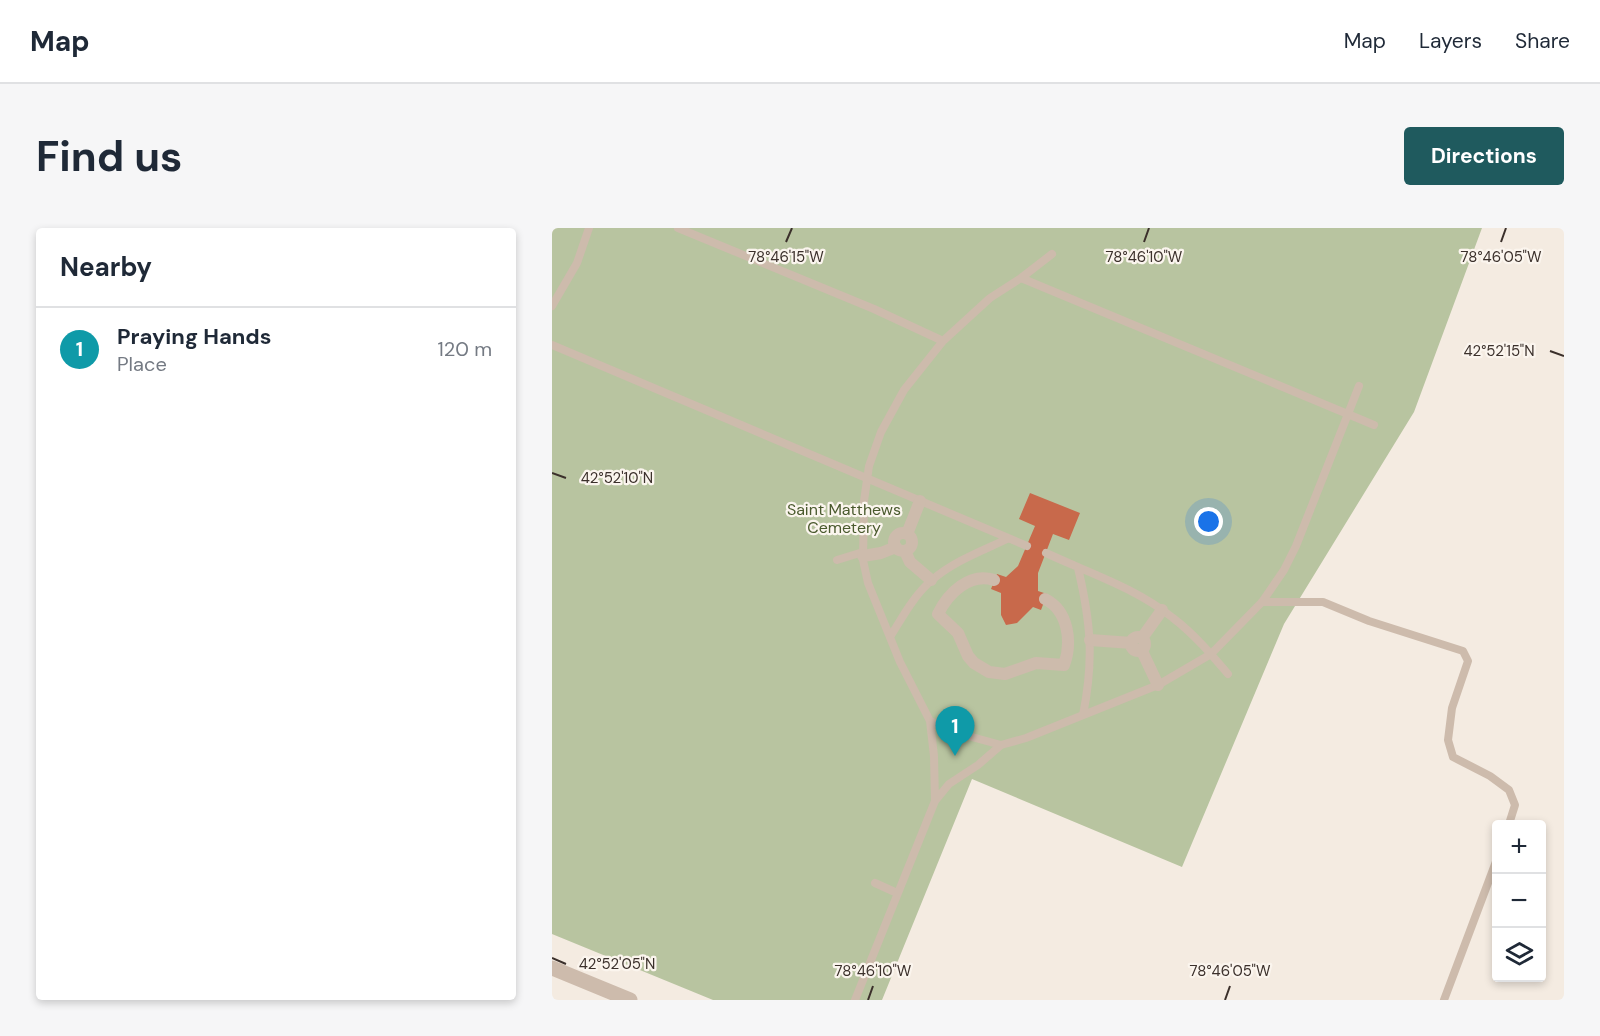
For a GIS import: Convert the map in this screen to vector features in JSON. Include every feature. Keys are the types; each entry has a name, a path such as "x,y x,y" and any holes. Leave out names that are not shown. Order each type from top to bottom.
{"street":[{"path":"920,501 907,534 897,536 895,539 910,562 931,580"},
{"path":"863,554 900,549"},
{"path":"994,580 986,577 974,579 951,594 938,614 958,633 968,656 974,663 989,672 1005,674 1036,663 1064,665 1068,649 1065,622 1057,607 1045,599"},
{"path":"1138,643 1162,610"},
{"path":"1090,640 1138,643"},
{"path":"1138,643 1158,685"},
{"path":"552,968 630,1000"}],"lane":[{"path":"552,306 577,263 590,228"},
{"path":"678,228 874,309 943,341"},
{"path":"935,801 934,756 930,721 911,687 868,583 863,554 867,478 873,451 892,410 904,390 943,341 990,298 1052,254"},
{"path":"1021,278 1374,425"},
{"path":"552,345 1027,546"},
{"path":"855,1000 935,801 949,784 978,765 1001,745 1158,685 1211,654 1262,602 1284,570 1296,546 1359,386"},
{"path":"890,637 911,604 931,580 955,564 1008,539"},
{"path":"1046,553 1118,584 1173,617 1228,674"},
{"path":"837,560 863,554"},
{"path":"1078,568 1085,597 1090,640 1089,681 1083,715"},
{"path":"1262,602 1323,602 1369,621 1463,651 1468,661 1452,708 1448,740 1453,758 1490,776 1509,790 1515,805 1510,820"},
{"path":"930,721 961,734 1001,745"},
{"path":"1444,1000 1492,872"},
{"path":"874,884 897,893"}],"green space":[{"name":"Saint Matthews Cemetery","path":"552,228 1482,228 1414,412 1284,624 1182,867 972,779 882,1000 713,1000 552,934"}],"building":[{"path":"1030,493 1080,513 1069,540 1053,534 1038,573 1038,591 1047,594 1041,610 1033,607 1017,623 1006,625 1001,615 1001,593 991,589 997,574 1006,577 1018,566 1035,526 1019,519"}],"place":[{"name":"Praying Hands","path":"955,756"}]}
